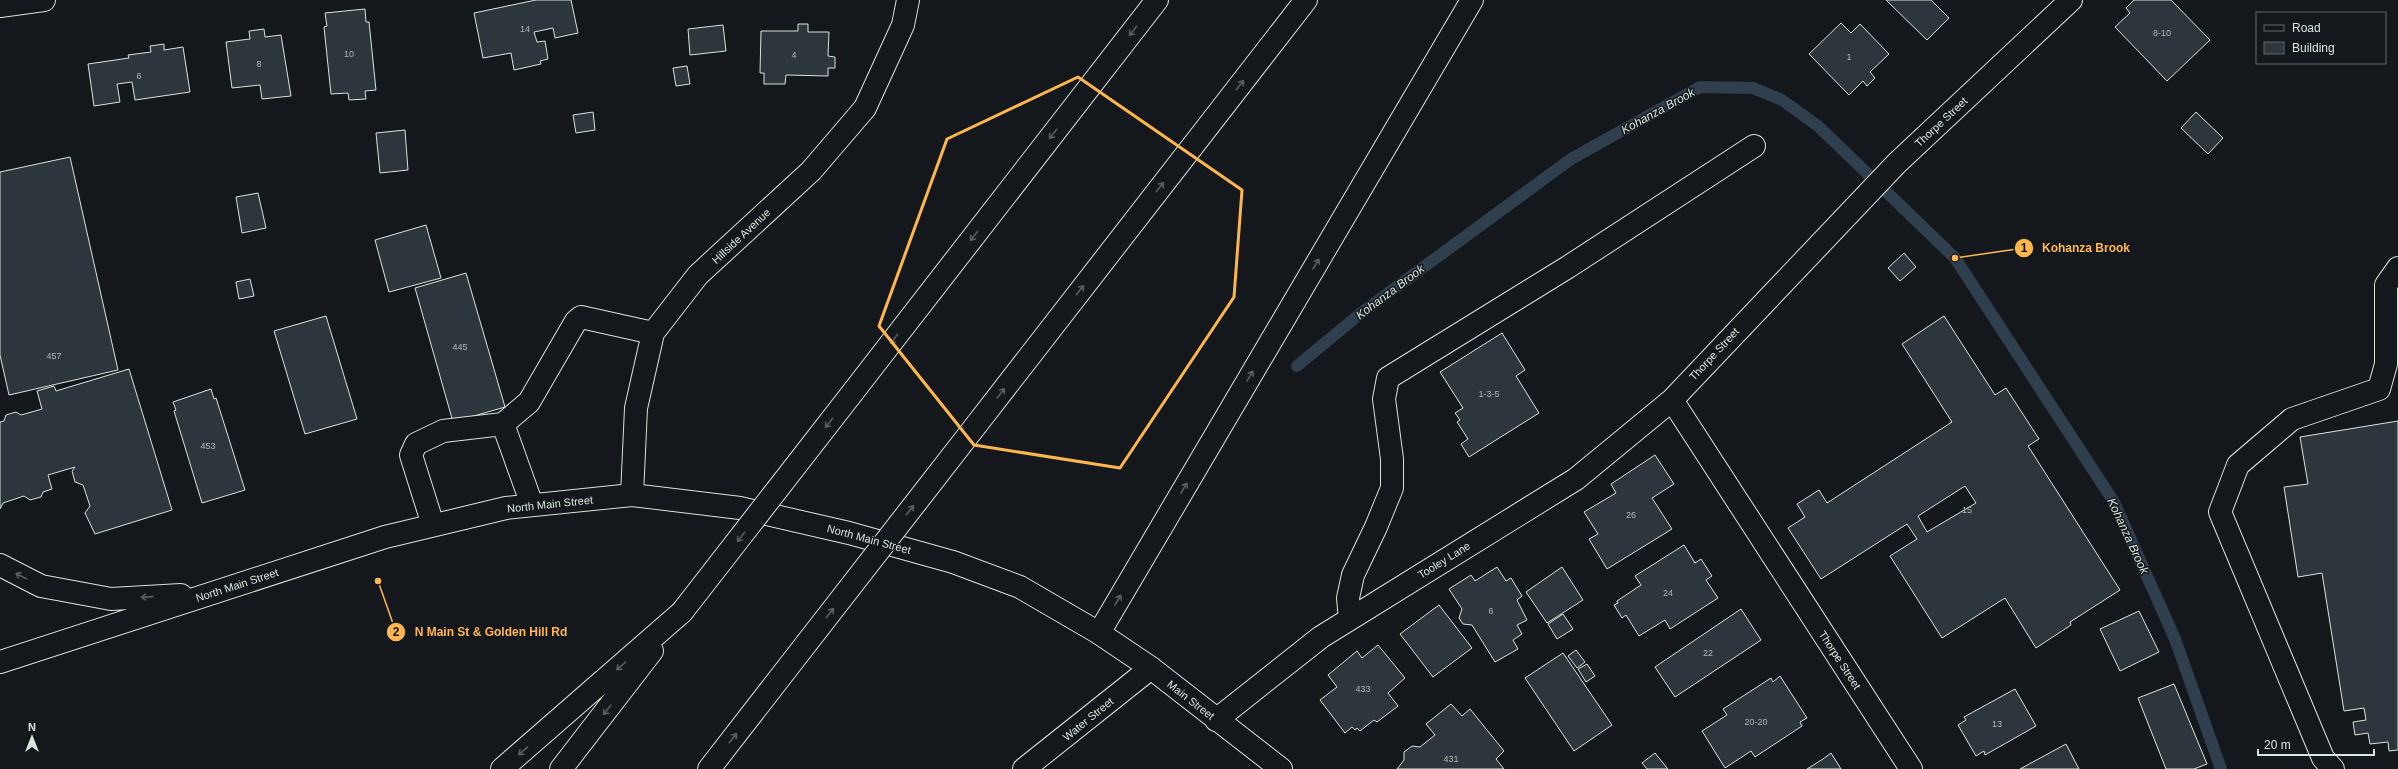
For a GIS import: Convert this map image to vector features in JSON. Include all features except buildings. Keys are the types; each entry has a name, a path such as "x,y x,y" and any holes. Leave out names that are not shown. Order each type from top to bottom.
{"main road":[{"path":"0,6 44,0"},
{"name":"Hillside Avenue","path":"632,496 636,408 653,333 698,275 811,171 865,108 903,25 908,0"},
{"path":"561,769 1157,0"},
{"path":"709,769 1306,0"},
{"path":"1098,633 1472,0"},
{"name":"Thorpe Street","path":"1911,769 1672,400 1890,170 2071,0"},
{"path":"1350,619 1348,598 1353,575 1392,488 1392,459 1384,398 1388,378 1568,267 1754,146"},
{"path":"2333,769 2323,758 2220,512 2238,465 2292,419 2379,390 2386,364 2386,285 2398,268"},
{"path":"433,525 411,455 416,444 443,432 503,424 529,402 556,353 576,321 581,317 653,333"},
{"name":"Tooley Lane","path":"1216,720 1321,637 1576,479 1672,400"},
{"path":"503,424 532,505"},
{"name":"North Main Street","path":"0,662 385,537 506,508 632,496 740,508 849,533 954,562 1020,587 1098,633"},
{"path":"0,565 41,586 111,599 214,592"},
{"path":"502,769 682,612"},
{"name":"Main Street","path":"1098,633 1151,668 1280,769"},
{"name":"Water Street","path":"1024,769 1151,668"}],"highlighted area":[{"path":"1078,77 1242,190 1234,297 1120,468 974,445 879,326 947,139"}],"waterway":[{"name":"Kohanza Brook","path":"1297,366 1361,313 1571,159 1700,87 1753,88 1782,100 1818,126 1955,258 2114,502 2175,639 2221,769"}],"place":[{"name":"Kohanza Brook","path":"1955,258"},
{"name":"N Main St & Golden Hill Rd","path":"378,581"}]}
